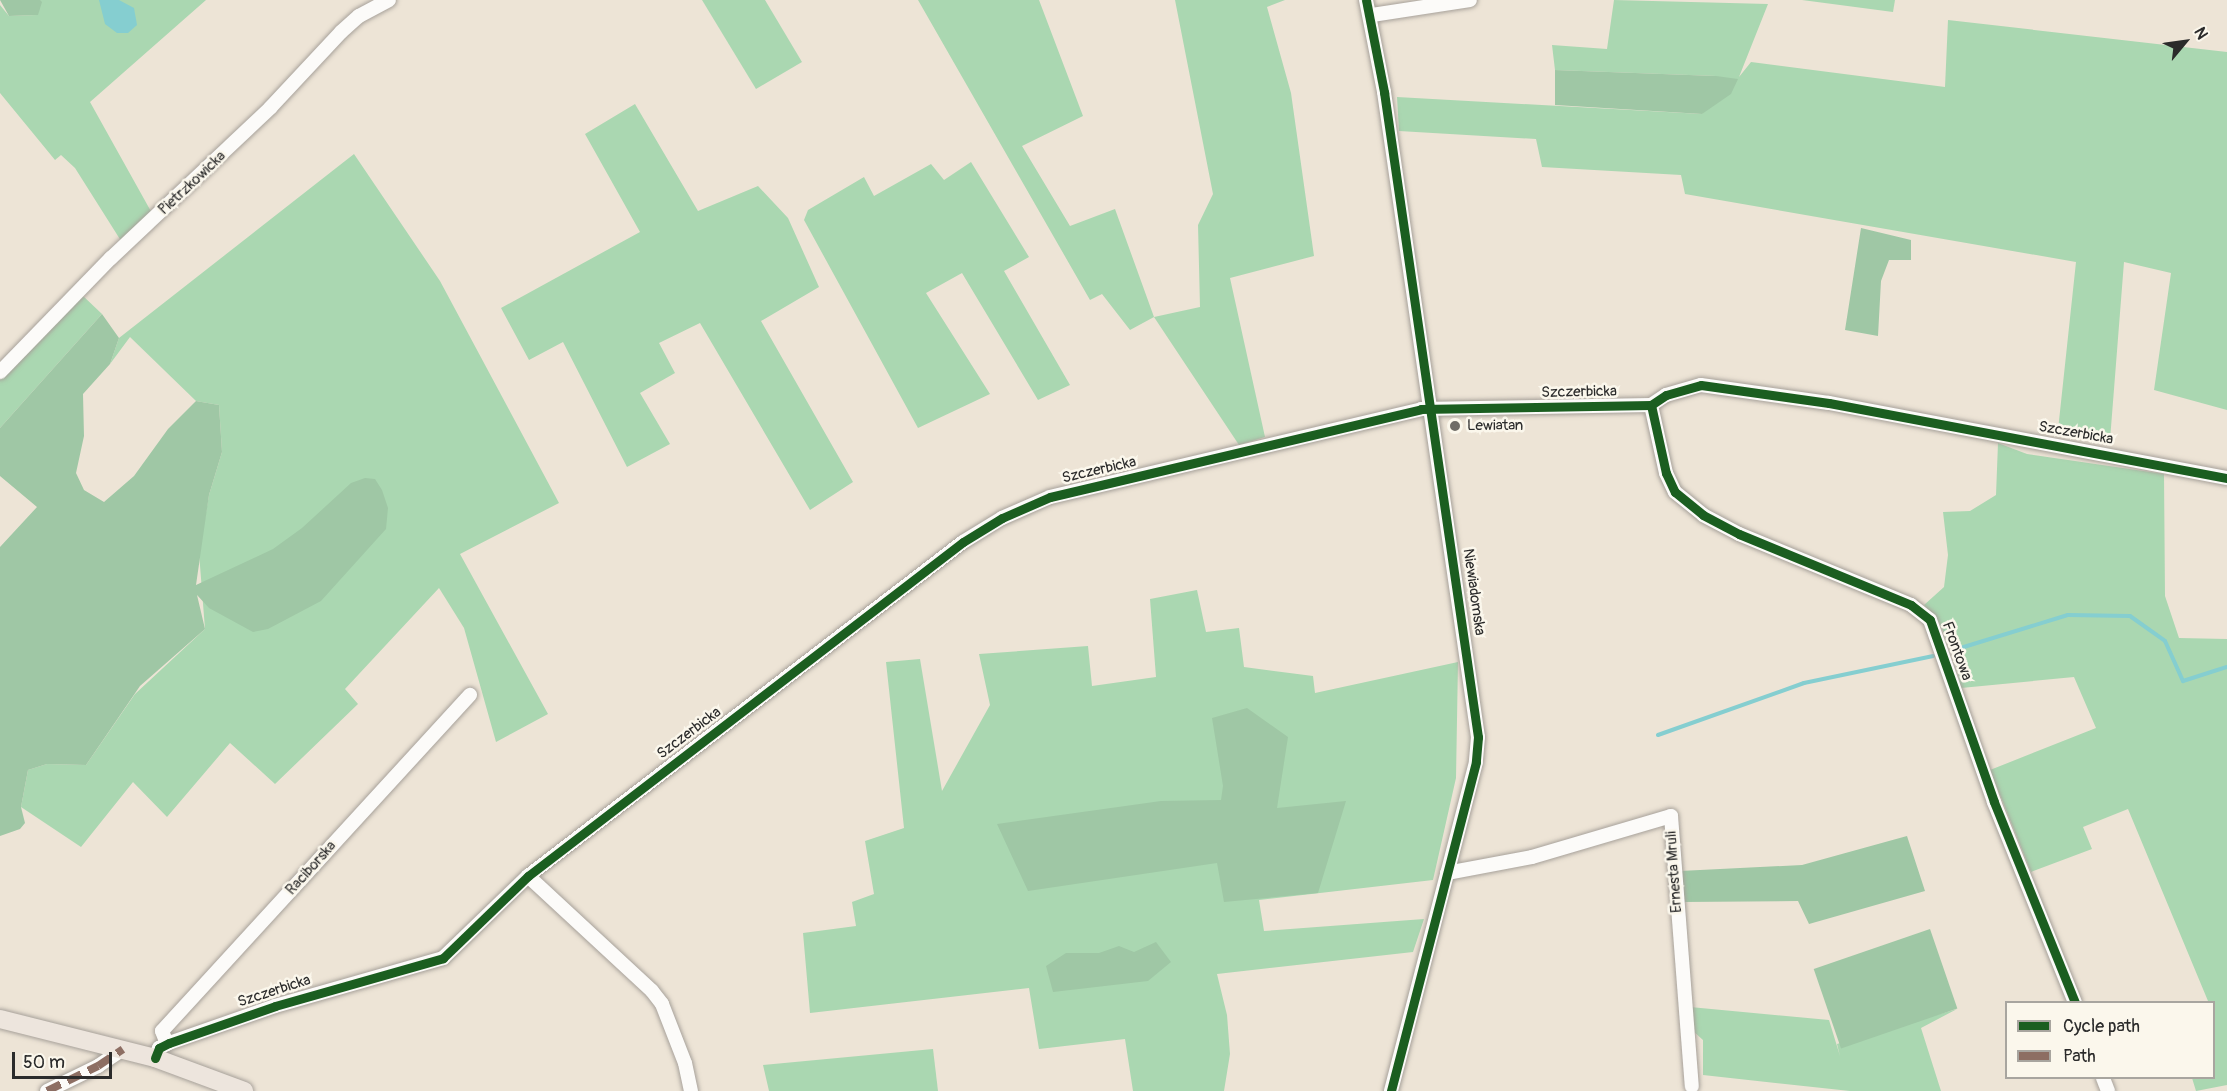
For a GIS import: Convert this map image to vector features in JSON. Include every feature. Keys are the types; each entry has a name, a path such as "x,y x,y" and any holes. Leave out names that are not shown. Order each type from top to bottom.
{"main road":[{"path":"0,1019 123,1049 161,1051 244,1091"}],"street":[{"name":"Pietrzkowicka","path":"0,372 111,258 263,115 341,33 359,16 389,0"},
{"name":"Niewiadomska","path":"1366,0 1372,15 1384,92 1478,737 1476,762 1391,1091"},
{"path":"1372,15 1470,0"},
{"name":"Szczerbicka","path":"161,1051 287,1002 443,958 528,876 963,542 1002,518 1050,497 1431,408 1651,405 1685,388 1714,386 1829,403 2227,478"},
{"name":"Frontowa","path":"1651,405 1675,492 1702,515 1739,534 1911,604 1930,620 1994,802 2075,1001"},
{"name":"Raciborska","path":"161,1051 162,1031 470,694"},
{"name":"Ernesta Mruli","path":"1447,873 1532,856 1671,816 1692,1086"},
{"path":"528,876 652,991 662,1004 685,1063 691,1091"},
{"path":"47,1091 98,1066 123,1049"}],"green space":[{"path":"0,0 40,0 42,2 38,15 9,16"},
{"path":"40,0 206,0 90,102 153,215 123,244 75,168 61,155 55,160 0,93 0,5 9,16 37,15"},
{"path":"702,0 765,0 802,62 756,89"},
{"path":"918,0 1039,0 1083,116 1022,146 1070,226 1115,209 1154,317 1130,330 1102,294 1090,300"},
{"path":"1175,0 1285,0 1267,7 1291,93 1314,256 1230,278 1265,437 1239,445 1154,317 1200,307 1198,225 1213,194"},
{"path":"1614,0 1768,4 1739,77 1751,62 1945,87 1948,20 2227,52 2227,410 2154,390 2171,273 2124,262 2110,440 2058,430 2076,262 1685,194 1681,175 1542,167 1536,139 1399,131 1397,97 1702,114 1716,76 1555,70 1552,45 1607,49"},
{"path":"1802,0 1895,0 1893,12"},
{"path":"1555,70 1716,76 1738,79 1731,94 1702,114 1555,105"},
{"path":"635,104 698,211 758,186 788,218 819,287 761,321 853,482 810,510 700,323 659,343 675,373 640,393 670,444 627,467 563,342 529,360 501,308 640,232 585,134"},
{"path":"354,154 440,281 559,503 460,554 548,714 496,742 464,628 439,588 345,689 358,704 275,784 230,743 167,817 133,782 81,847 21,807 28,770 47,764 86,765 135,694 205,629 199,553 209,495 222,452 219,405 196,401 130,337 110,364 119,338"},
{"path":"971,162 1029,257 1004,271 1070,385 1038,400 962,273 926,293 990,394 918,428 804,220 808,210 864,177 874,196 931,164 944,180"},
{"path":"1861,228 1911,240 1911,260 1889,260 1881,281 1878,336 1845,330"},
{"path":"82,295 102,314 0,428 0,380"},
{"path":"102,314 119,338 110,364 83,394 84,436 76,473 84,490 104,502 134,476 168,429 196,401 219,405 222,452 209,495 196,585 273,549 302,528 351,483 365,478 375,479 382,490 388,508 386,529 321,601 268,629 253,632 209,608 197,595 205,629 140,686 86,765 47,764 28,770 21,807 25,823 20,829 0,836 0,547 37,507 0,476 0,428"},
{"path":"1998,443 2027,454 2164,474 2165,596 2179,638 2227,639 2227,1085 2196,1091 2192,1079 2215,1079 2215,1001 2208,1001 2128,809 2083,827 2092,849 2031,872 1990,770 2096,728 2074,677 1961,688 1955,659 1939,622 1924,605 1944,587 1948,555 1943,512 1970,511 1996,495"},
{"path":"1197,590 1206,632 1239,628 1244,667 1313,676 1315,693 1458,662 1456,778 1433,880 1259,900 1264,931 1424,919 1413,952 1217,974 1227,1015 1230,1054 1224,1091 1133,1091 1125,1039 1039,1049 1029,988 810,1013 803,933 856,926 852,902 874,894 865,841 904,828 886,662 920,659 942,791 990,705 979,654 1088,646 1092,686 1156,677 1150,599"},
{"path":"1247,708 1288,737 1277,808 1346,801 1318,893 1224,902 1217,863 1028,891 997,824 1161,801 1221,800 1223,786 1212,718"},
{"path":"1907,836 1925,891 1809,924 1798,901 1683,902 1680,871 1802,865"},
{"path":"1930,929 1957,1008 1841,1048 1814,969"},
{"path":"1156,942 1171,962 1148,981 1053,992 1046,966 1066,953 1099,953 1119,946 1134,952"},
{"path":"1690,1007 1829,1020 1840,1056 1837,1044 1957,1009 1921,1028 1941,1091 1850,1091 1703,1075 1703,1040 1693,1031"},
{"path":"933,1049 938,1091 769,1091 763,1065"}],"water":[{"path":"99,0 119,0 134,8 137,25 128,33 117,33 105,24"}],"waterway":[{"path":"1954,650 2068,615 2130,616 2165,641 2183,681 2227,667"},
{"path":"1658,735 1804,683 1933,656"}],"marked path":[{"path":"47,1091 98,1066 123,1049"}],"cycle path":[{"path":"1366,0 1384,92 1478,737 1476,762 1391,1091"},
{"path":"155,1058 159,1048 169,1043 275,1006 443,958 528,876 963,542 1002,518 1050,497 1421,409 1651,405 1666,395 1701,385 1829,403 2227,478"},
{"path":"1651,405 1666,473 1675,492 1703,515 1739,534 1911,605 1930,620 1994,802 2075,1001"}],"place":[{"name":"Lewiatan","path":"1455,426"}]}
